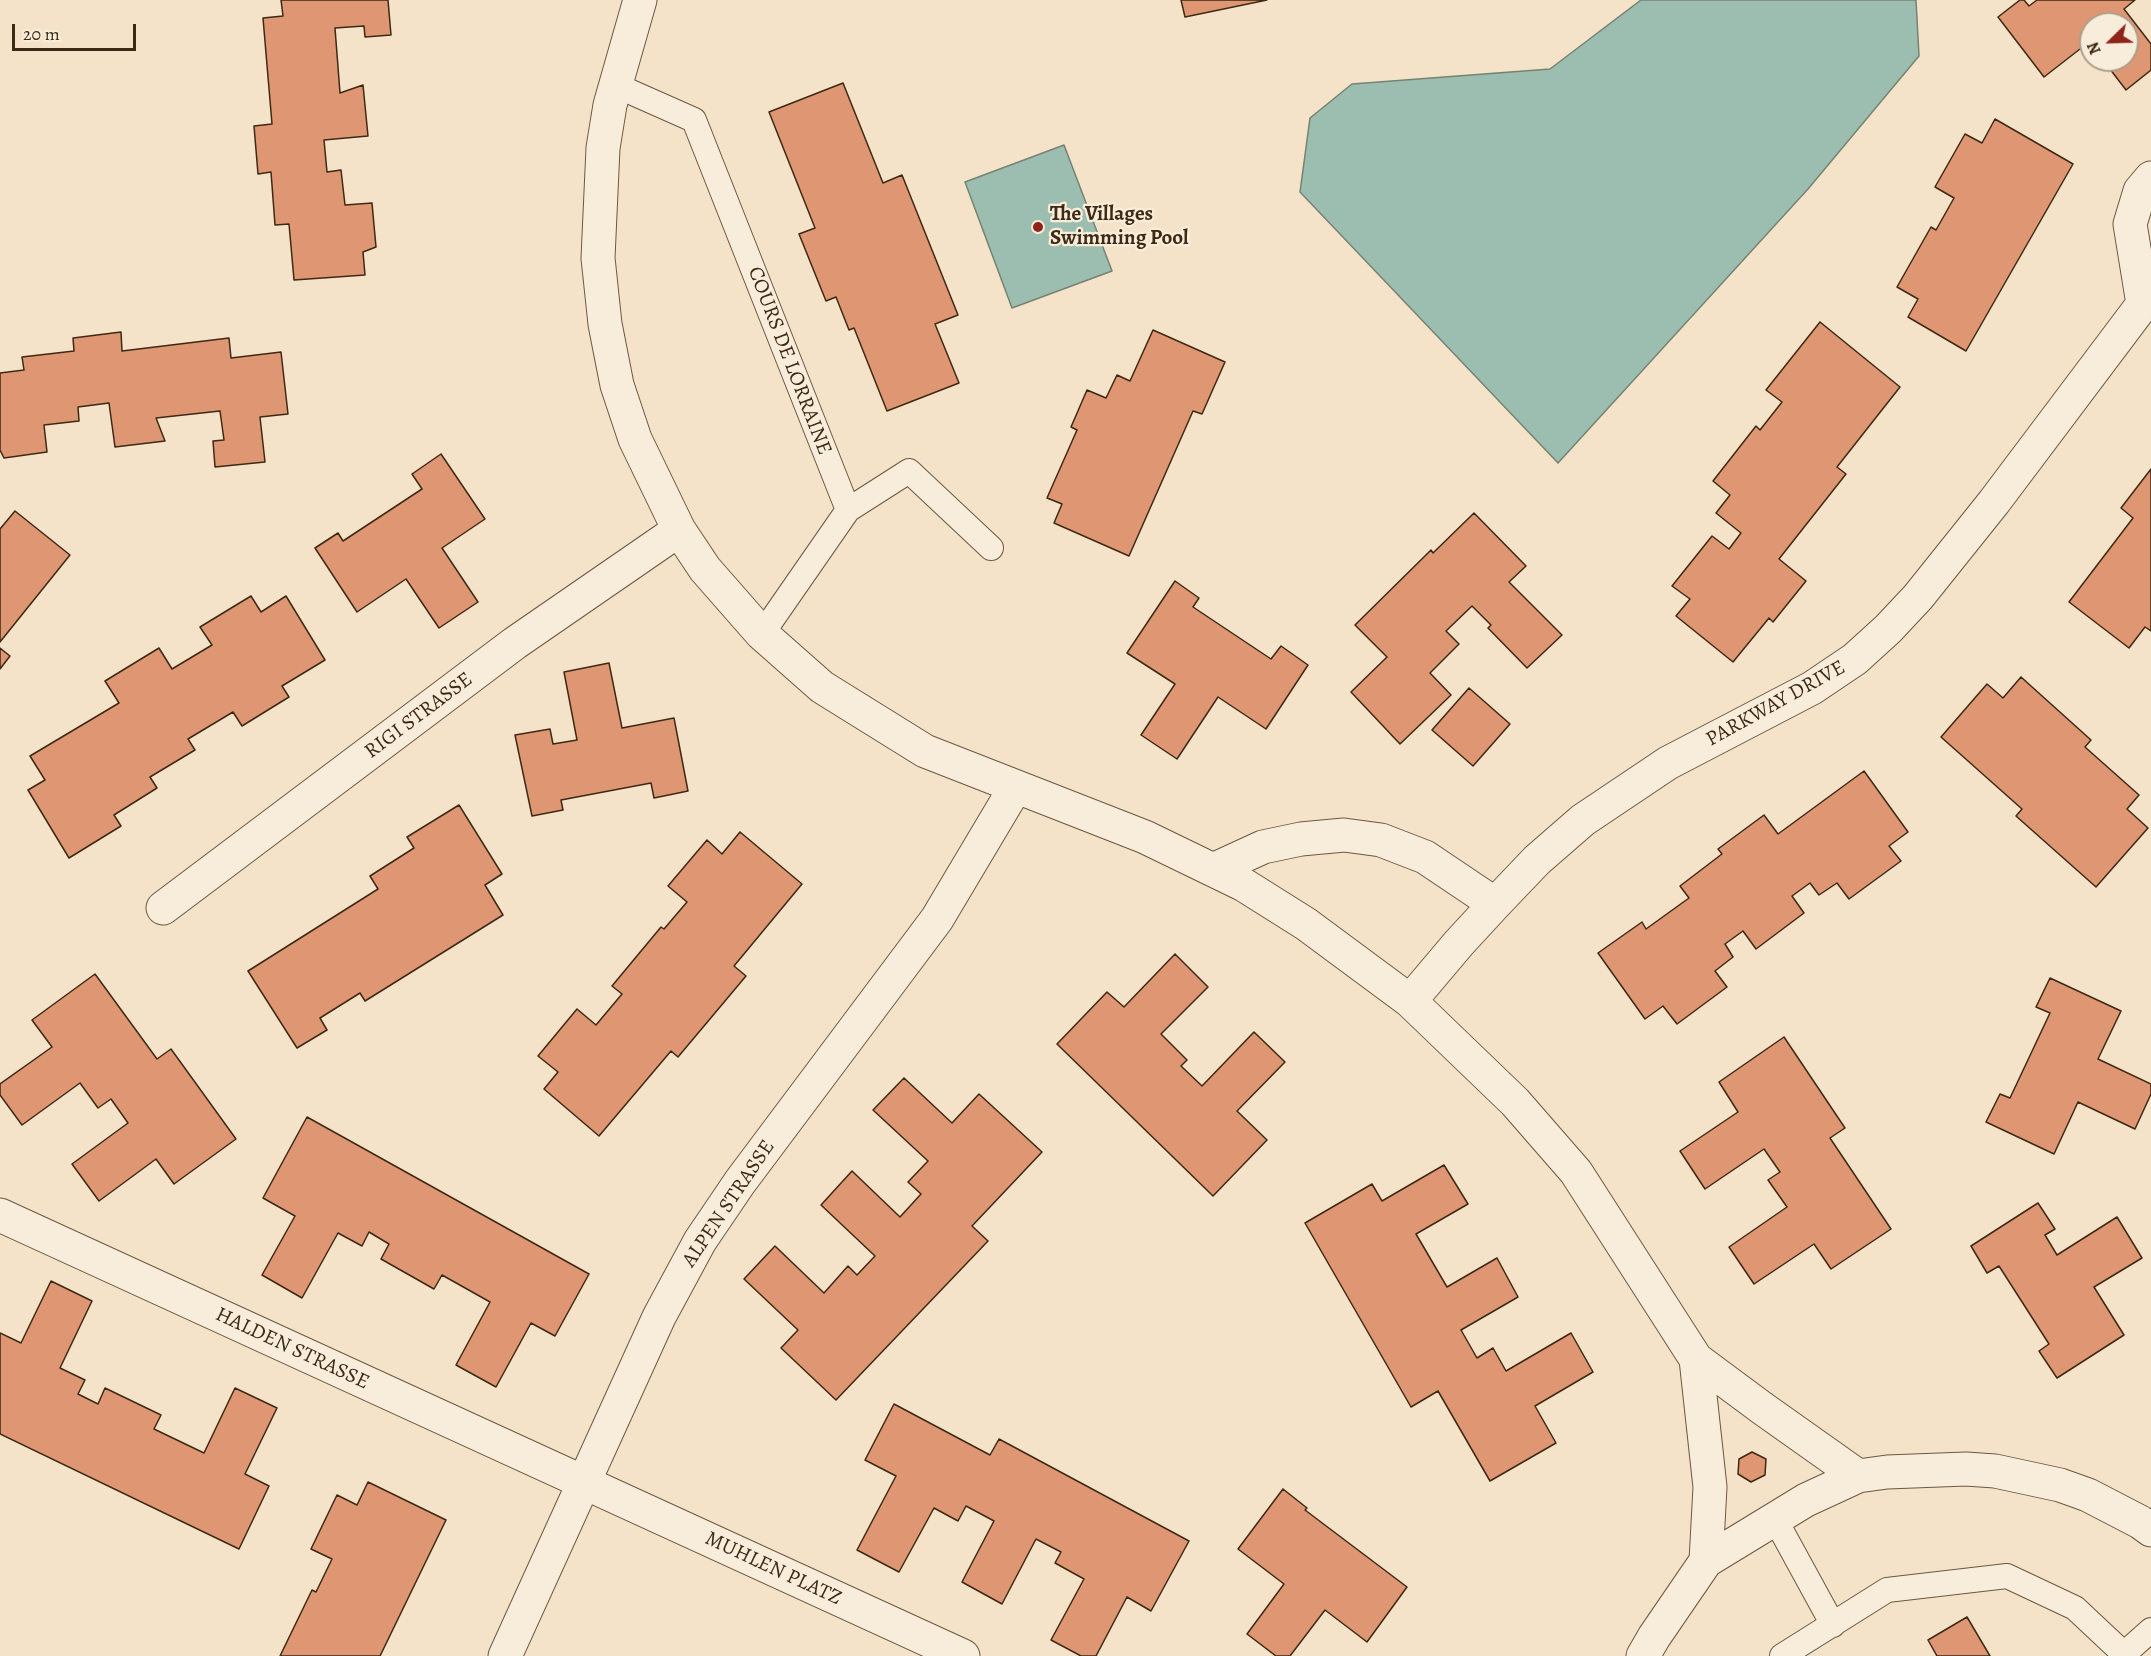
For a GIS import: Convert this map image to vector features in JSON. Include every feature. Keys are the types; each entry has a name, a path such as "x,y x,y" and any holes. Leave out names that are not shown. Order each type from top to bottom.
{"street":[{"path":"640,0 615,85 603,148 598,258 605,324 617,385 635,439 679,530 705,569 762,634 822,687 925,751 1145,837 1244,885 1306,924 1410,1001 1515,1102 1576,1172 1696,1359 1858,1476"},
{"name":"PARKWAY DRIVE","path":"1410,1001 1459,943 1537,860 1583,820 1668,763 1812,688 1855,659 1918,597 2147,302 2130,224 2140,191 2151,178"},
{"name":"RIGI STRASSE","path":"163,908 515,643 679,530"},
{"name":"ALPEN STRASSE","path":"505,1656 658,1317 700,1241 740,1182 937,919 1015,788"},
{"path":"1213,870 1263,847 1301,839 1344,836 1381,840 1425,857 1496,904"},
{"name":"HALDEN STRASSE","path":"0,1215 584,1483"},
{"path":"1696,1359 1710,1487 1706,1560"},
{"path":"1643,1656 1706,1560 1806,1500 1858,1476 1887,1472 1966,1469 1995,1471 2060,1485 2088,1495 2151,1530"},
{"name":"MUHLEN PLATZ","path":"584,1483 963,1656"}],"lane":[{"name":"COURS DE LORRAINE","path":"615,85 694,120 848,510"},
{"path":"762,634 848,510 909,471 991,548"},
{"path":"1775,1519 1833,1625"},
{"path":"1782,1656 1887,1590 2007,1576 2075,1608 2124,1654 2151,1630"}],"shaded area":[{"path":"1641,0 1916,0 1919,56 1808,189 1558,463 1300,192 1310,118 1352,84 1550,69"},
{"name":"The Villages Swimming Pool","path":"1064,145 1112,271 1012,308 965,182"}],"building":[{"path":"281,0 388,0 391,35 365,37 364,26 335,28 340,93 363,85 368,136 324,140 327,172 341,170 345,205 372,203 376,247 363,252 365,275 294,280 289,224 275,225 271,172 258,174 254,126 272,124 263,18 283,16"},
{"path":"1181,0 1267,0 1185,17"},
{"path":"2020,0 2024,0 2029,6 2037,0 2135,0 2124,9 2126,12 2079,12 2079,50 2044,77 1998,17"},
{"path":"2139,28 2151,44 2151,70 2126,90 2112,72 2139,72"},
{"path":"843,83 883,183 902,175 958,315 935,324 959,383 887,411 854,328 849,330 836,297 826,301 799,234 815,228 769,112"},
{"path":"1995,119 2073,164 1966,351 1908,317 1918,299 1897,287 1931,227 1936,230 1954,198 1935,187 1965,134 1982,143"},
{"path":"1820,322 1900,387 1837,467 1846,474 1779,559 1806,581 1773,622 1769,618 1733,662 1676,616 1690,599 1672,586 1712,536 1729,549 1741,533 1716,513 1730,495 1713,481 1756,426 1760,430 1782,402 1766,390"},
{"path":"1153,330 1225,362 1202,414 1193,411 1129,556 1054,523 1062,504 1047,498 1077,430 1071,427 1087,390 1106,398 1117,375 1130,381"},
{"path":"121,332 122,351 229,338 231,358 281,352 288,414 260,417 265,462 215,467 213,441 224,440 220,411 156,418 165,441 115,447 109,403 78,407 79,421 44,425 47,452 4,458 0,450 0,373 24,370 22,357 74,351 73,338"},
{"path":"441,454 485,519 442,548 478,602 439,628 406,579 357,612 315,548 338,533 343,541 422,489 412,474"},
{"path":"2151,469 2151,631 2145,627 2129,648 2069,602 2133,518 2121,508"},
{"path":"15,511 70,555 0,642 0,529"},
{"path":"1474,513 1526,566 1509,582 1562,635 1527,668 1488,628 1491,625 1472,606 1446,631 1459,644 1430,673 1451,695 1400,744 1351,692 1387,657 1355,625 1431,550 1433,553"},
{"path":"1175,581 1199,598 1193,607 1271,659 1281,646 1308,665 1266,729 1218,697 1177,759 1141,735 1175,684 1127,653"},
{"path":"251,596 261,612 286,596 325,660 282,686 289,697 242,726 233,712 188,739 195,750 150,777 157,788 114,815 121,826 69,858 28,790 45,780 30,756 119,703 105,681 159,648 172,669 212,645 200,627"},
{"path":"0,648 10,656 0,669"},
{"path":"609,663 622,728 674,718 688,791 654,798 651,783 561,800 563,810 532,816 515,735 550,729 553,744 577,740 564,672"},
{"path":"2021,677 2091,740 2085,747 2139,795 2127,809 2148,828 2096,887 2016,816 2022,809 1941,737 1987,684 2003,698"},
{"path":"1469,688 1510,724 1473,766 1432,730"},
{"path":"1864,771 1908,832 1889,846 1901,861 1849,899 1837,883 1819,895 1810,883 1792,896 1804,913 1756,949 1743,931 1725,944 1733,957 1715,971 1727,987 1677,1024 1663,1006 1645,1019 1598,953 1642,922 1646,929 1689,898 1680,886 1722,854 1718,849 1764,815 1778,834"},
{"path":"459,805 502,874 485,885 503,915 365,1001 360,993 320,1018 327,1030 297,1048 248,971 378,889 370,876 414,848 407,837"},
{"path":"740,832 802,884 734,966 746,976 678,1057 671,1051 599,1136 544,1089 558,1072 538,1056 577,1009 596,1025 622,994 612,986 661,927 664,929 687,902 668,886 707,840 722,854"},
{"path":"1175,954 1208,987 1161,1034 1187,1060 1181,1066 1202,1086 1254,1032 1285,1062 1237,1111 1267,1140 1213,1196 1057,1044 1107,992 1124,1007"},
{"path":"95,974 157,1059 171,1049 236,1139 174,1184 156,1159 99,1201 72,1164 128,1123 111,1099 98,1108 80,1083 22,1125 0,1095 0,1084 52,1047 32,1020"},
{"path":"2050,978 2121,1011 2098,1059 2151,1084 2151,1094 2135,1129 2078,1102 2054,1154 1986,1122 2000,1094 2010,1098 2050,1013 2036,1007"},
{"path":"1784,1037 1845,1128 1830,1138 1891,1229 1831,1269 1814,1244 1754,1284 1729,1247 1787,1207 1768,1180 1780,1172 1764,1149 1705,1189 1680,1151 1738,1112 1719,1082"},
{"path":"904,1078 952,1123 979,1094 1042,1152 972,1226 988,1241 836,1400 781,1348 798,1330 744,1279 775,1246 824,1293 848,1266 857,1275 875,1256 821,1205 852,1171 900,1217 921,1194 908,1182 928,1161 873,1110"},
{"path":"307,1117 589,1274 555,1336 531,1323 496,1387 456,1365 490,1302 442,1275 434,1289 381,1259 389,1244 369,1232 362,1246 338,1233 302,1298 262,1275 295,1216 263,1198"},
{"path":"1444,1165 1468,1204 1416,1234 1447,1287 1497,1258 1518,1297 1461,1330 1477,1358 1493,1348 1506,1371 1571,1333 1593,1372 1535,1406 1556,1443 1490,1481 1438,1391 1411,1407 1305,1223 1372,1184 1382,1201"},
{"path":"2038,1203 2055,1229 2045,1235 2057,1255 2117,1217 2142,1258 2094,1287 2124,1335 2057,1378 2039,1351 2049,1344 1999,1266 1987,1273 1971,1246"},
{"path":"51,1281 92,1301 60,1368 85,1380 78,1394 98,1404 105,1388 161,1415 154,1429 204,1453 235,1388 277,1408 245,1474 269,1486 239,1549 0,1434 0,1333 21,1343"},
{"path":"894,1404 990,1455 999,1439 1189,1541 1151,1611 1127,1597 1096,1656 1081,1656 1051,1640 1084,1579 1055,1563 1061,1552 1036,1539 1002,1604 962,1582 994,1521 966,1506 958,1521 934,1508 899,1572 857,1550 896,1476 865,1460"},
{"path":"1752,1452 1766,1459 1765,1475 1751,1482 1738,1474 1739,1459"},
{"path":"368,1482 446,1520 380,1656 280,1656 312,1590 316,1592 332,1559 311,1549 337,1495 357,1505"},
{"path":"1283,1489 1307,1508 1305,1510 1407,1587 1367,1642 1325,1610 1290,1656 1276,1656 1247,1634 1284,1584 1238,1549"},
{"path":"1967,1617 1990,1656 1937,1656 1928,1640"}],"place":[{"name":"The Villages Swimming Pool","path":"1038,227"}]}
